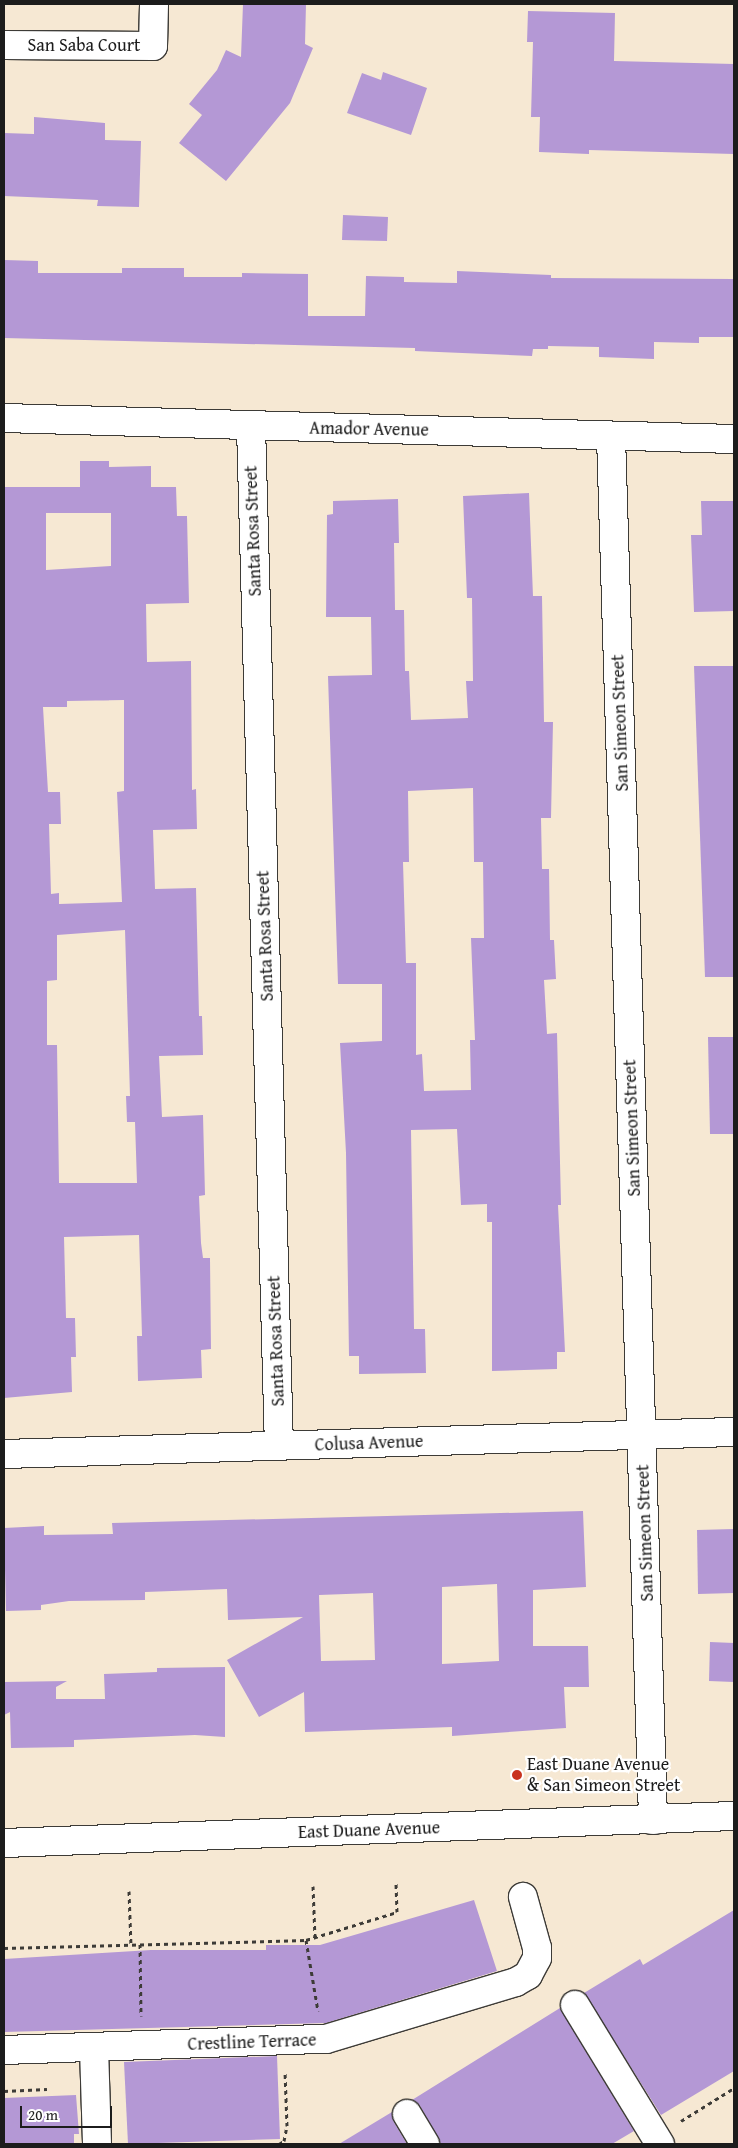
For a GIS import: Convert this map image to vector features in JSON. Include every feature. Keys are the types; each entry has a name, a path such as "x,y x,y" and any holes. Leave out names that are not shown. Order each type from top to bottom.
{"street":[{"name":"San Saba Court","path":"4,45 153,46 154,4"},
{"name":"Amador Avenue","path":"4,418 734,439"},
{"name":"Santa Rosa Street","path":"250,426 279,1445"},
{"name":"San Simeon Street","path":"611,436 653,1820"},
{"name":"Colusa Avenue","path":"4,1454 734,1432"},
{"name":"East Duane Avenue","path":"4,1843 734,1816"},
{"name":"Crestline Terrace","path":"4,2050 319,2040 516,1982 528,1975 537,1958 537,1948 523,1896"},
{"path":"575,2004 660,2144"},
{"path":"94,2048 97,2144"},
{"path":"407,2114 425,2144"}],"path":[{"path":"4,1948 306,1940 397,1912 396,1883"},
{"path":"313,1886 315,1937"},
{"path":"129,1891 131,1945"},
{"path":"306,1940 318,2009 319,2040"},
{"path":"140,1944 141,2046"},
{"path":"279,2144 284,2141 288,2126 283,2041"},
{"path":"680,2122 734,2088"},
{"path":"4,2091 47,2089"}],"building":[{"path":"243,4 306,4 305,44 313,48 290,103 226,181 179,143 202,115 189,104 217,70 226,50 241,57"},
{"path":"528,11 615,13 614,61 734,64 734,154 589,150 589,154 539,152 540,117 531,117 533,42 527,42"},
{"path":"383,72 427,88 411,135 347,113 362,73 381,80"},
{"path":"34,117 105,123 105,140 141,141 139,207 97,206 98,200 4,196 4,133 34,134"},
{"path":"343,215 388,217 387,241 342,240"},
{"path":"4,260 38,261 38,273 122,273 122,268 184,268 184,277 242,277 242,273 308,274 308,316 365,316 366,276 404,277 404,282 457,283 457,271 551,275 551,278 734,279 734,337 699,337 699,343 654,342 654,359 599,357 599,347 548,346 548,349 533,349 532,356 415,351 415,348 4,338"},
{"path":"80,461 109,461 109,467 151,466 151,487 176,487 177,516 187,516 189,603 146,604 147,662 191,661 192,790 196,789 197,829 153,830 155,889 196,888 199,1016 202,1016 203,1055 159,1056 162,1117 203,1115 205,1195 199,1196 203,1258 210,1258 211,1349 201,1350 202,1378 138,1381 137,1336 142,1336 139,1235 64,1237 66,1318 75,1318 76,1357 71,1357 72,1392 4,1398 4,487 80,487","holes":["46,513 111,513 111,566 46,570","124,700 124,791 117,792 122,902 59,904 59,893 51,894 49,824 61,824 60,792 48,792 43,707 67,707 67,701","125,930 130,1096 126,1096 127,1122 135,1122 137,1183 59,1183 57,1045 47,1045 47,981 57,980 57,935"]},
{"path":"529,493 533,596 542,596 544,722 553,722 551,818 541,818 542,869 549,869 550,940 554,940 556,979 544,980 547,1034 557,1033 561,1205 558,1205 565,1352 557,1352 557,1369 492,1371 492,1222 487,1222 487,1204 461,1205 457,1129 411,1130 414,1329 425,1329 426,1373 359,1374 359,1356 349,1356 346,1153 340,1043 382,1041 382,984 338,984 328,676 372,675 371,617 326,617 327,515 333,514 333,501 398,499 399,543 394,543 395,610 404,610 405,671 409,671 411,720 468,718 466,681 473,681 472,598 467,598 463,496","holes":["473,788 474,862 483,862 484,938 471,938 475,1040 470,1040 471,1090 424,1091 422,1054 416,1055 416,963 406,963 403,862 409,862 408,791"]},
{"path":"701,501 734,501 734,611 694,612 691,535 702,535"},
{"path":"694,666 734,666 734,977 705,977"},
{"path":"708,1037 734,1037 734,1134 710,1134"},
{"path":"583,1511 586,1587 533,1590 533,1646 588,1646 589,1687 564,1687 566,1728 452,1736 452,1727 305,1732 304,1692 259,1717 227,1660 303,1617 228,1620 227,1589 145,1592 145,1600 69,1601 41,1605 41,1610 6,1611 4,1528 44,1526 44,1535 113,1534 112,1523","holes":["497,1584 499,1661 442,1664 442,1587","373,1593 375,1660 321,1661 319,1595"]},
{"path":"734,1529 734,1593 698,1594 697,1530"},
{"path":"710,1642 734,1643 734,1682 709,1681"},
{"path":"225,1667 225,1737 195,1735 74,1740 74,1747 11,1748 10,1712 4,1715 4,1682 67,1681 56,1687 56,1699 105,1699 104,1674 157,1672 157,1668"},
{"path":"474,1900 497,1971 326,2023 4,2032 4,1959 151,1950 266,1950 266,1945 320,1945"},
{"path":"734,1910 734,2071 661,2115 584,1993 640,1959 643,1965"},
{"path":"560,2008 634,2131 612,2144 441,2144 420,2106 412,2100"},
{"path":"277,2056 280,2139 128,2144 124,2062"},
{"path":"76,2095 79,2134 74,2134 74,2144 4,2144 4,2098"},
{"path":"392,2112 394,2122 407,2144 339,2144"}],"place":[{"name":"East Duane Avenue & San Simeon Street","path":"517,1775"}]}
